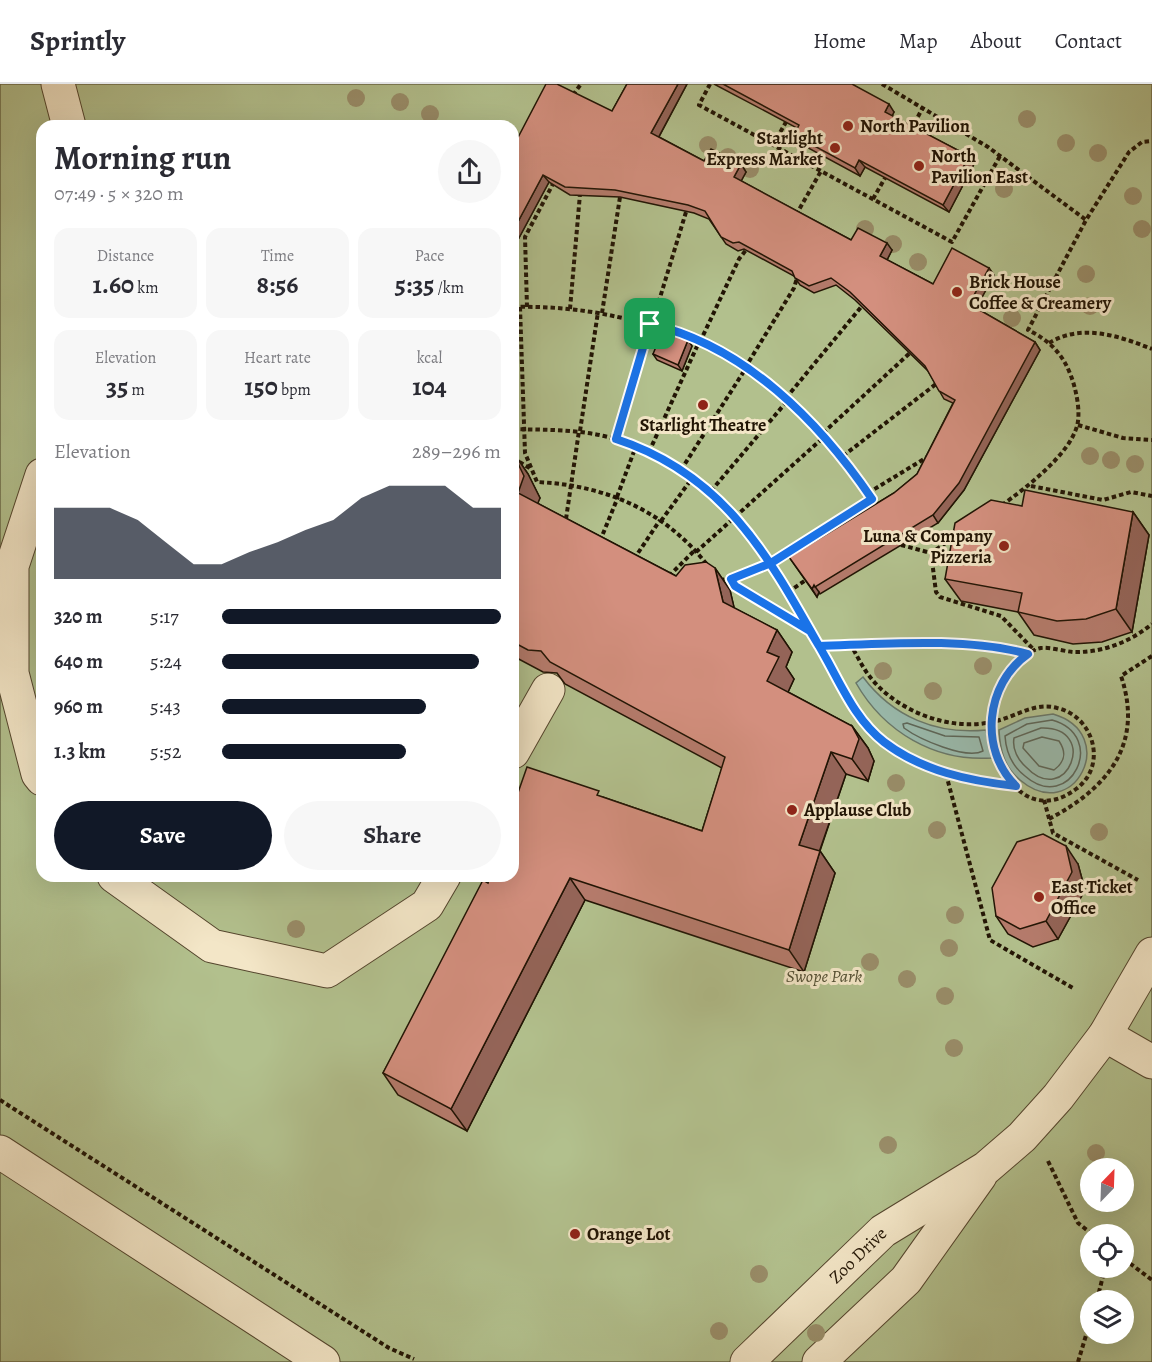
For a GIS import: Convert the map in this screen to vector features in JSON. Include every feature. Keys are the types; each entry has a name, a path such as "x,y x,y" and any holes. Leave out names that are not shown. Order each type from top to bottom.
{"street":[{"path":"58,84 67,120"},
{"path":"36,493 12,566 12,673 36,766"},
{"path":"519,741 548,690"},
{"path":"122,882 212,946 327,971 427,905 440,882"},
{"name":"Zoo Drive","path":"747,1362 883,1231 986,1168 1022,1137 1058,1097 1105,1035 1152,954"},
{"path":"1105,1035 1152,1062"},
{"path":"0,1152 323,1362"},
{"name":"Zoo Drive","path":"819,1362 906,1280 986,1168"}],"path":[{"path":"572,97 582,84"},
{"path":"710,84 699,105 952,242 1000,156"},
{"path":"882,84 1000,156 1086,220"},
{"path":"910,130 923,107"},
{"path":"773,145 786,122"},
{"path":"1023,340 1086,220 1129,152 1142,142 1152,141"},
{"path":"796,215 821,171"},
{"path":"527,307 525,237 557,176"},
{"path":"873,199 885,178"},
{"path":"570,309 580,195"},
{"path":"566,519 620,197"},
{"path":"616,439 686,212"},
{"path":"649,452 699,342 739,259 746,250"},
{"path":"681,470 794,288 797,278"},
{"path":"711,491 862,306"},
{"path":"711,570 696,551 660,520 618,497 571,484 537,482 525,453 520,307 570,309 651,324 699,342 745,368 787,399 824,434 843,456 880,512"},
{"path":"994,510 1030,486 1057,456 1078,425 1074,383 1062,357 1049,343 1028,330"},
{"path":"1049,343 1070,333 1110,334 1152,349"},
{"path":"669,576 910,352"},
{"path":"843,456 936,384"},
{"path":"1078,425 1123,438 1152,440"},
{"path":"519,429 579,431 616,439 649,452 693,477 711,491 736,516 771,563 861,720 872,732 899,752 945,773 1016,786 1044,800 1071,793 1079,787 1090,772 1095,753 1093,744 1083,723 1068,712 1048,706 1030,709 991,723 947,722 900,704 867,674 851,645"},
{"path":"598,546 636,446"},
{"path":"868,493 931,454"},
{"path":"519,462 532,470"},
{"path":"632,563 660,520 693,477"},
{"path":"1030,486 1103,500 1131,492 1152,496"},
{"path":"715,575 719,580 731,579 771,563 872,499"},
{"path":"901,545 931,553 958,535"},
{"path":"931,553 936,592 940,597 1002,615 1035,651"},
{"path":"731,579 739,590 810,631"},
{"path":"788,592 806,580"},
{"path":"1016,786 996,758 991,723 998,693 1007,673 1028,654 1041,648 1082,652 1109,648 1132,638 1152,624"},
{"path":"819,646 959,645 1005,648 1028,654"},
{"path":"1049,819 1089,793 1107,777 1114,766 1124,744 1129,717 1127,692 1121,675 1152,656"},
{"path":"945,773 990,940 1073,988"},
{"path":"1044,800 1053,833 1138,880"},
{"path":"0,1100 388,1348 414,1359"},
{"path":"1048,1161 1064,1199 1080,1225"},
{"path":"1134,1266 1152,1280"},
{"path":"1078,1362 1083,1344"}],"green space":[{"name":"Swope Park","path":"0,84 1152,84 1152,1362 0,1362"}],"water":[{"path":"863,677 888,703 917,720 950,729 986,730 992,758 951,755 913,740 881,716 868,700 856,683"},
{"path":"1053,714 1073,724 1084,739 1087,756 1082,772 1072,785 1058,792 1040,791 1020,780 1010,770 1000,744 999,730 1025,718"}],"building":[{"path":"546,84 557,84 612,111 627,84 678,84 651,133 704,161 711,149 741,164 734,177 851,240 858,228 887,243 880,256 933,284 952,248 989,268 969,304 1035,342 959,483 933,515 815,587 814,585 812,589 789,557 894,493 917,474 955,400 939,391 925,366 850,292 831,278 809,286 795,278 792,271 739,242 733,243 721,237 705,211 688,205 615,190 565,187 543,175 519,220 519,136"},
{"path":"723,84 852,84 889,104 885,112 969,156 943,205 859,160 855,168 794,135 799,125"},
{"path":"663,330 688,340 678,365 653,354"},
{"path":"519,466 524,476 519,490"},
{"path":"1025,490 1133,512 1116,609 1086,619 1057,621 1018,612 1022,593 945,579 955,523 991,500 1022,506"},
{"path":"519,494 676,576 685,565 706,562 715,568 723,602 777,630 767,652 779,657 767,681 852,726 859,739 852,759 831,752 799,845 820,851 789,950 570,878 451,1109 383,1073 482,882 519,882 519,790 527,767 599,791 597,795 702,831 725,757 550,662 541,651 528,650 519,645"},
{"path":"1043,834 1066,846 1072,872 1046,921 1020,929 996,916 992,888 1017,842"}],"place":[{"name":"North Pavilion","path":"848,126"},
{"name":"Starlight Express Market","path":"835,148"},
{"name":"North Pavilion East","path":"919,166"},
{"name":"Brick House Coffee & Creamery","path":"957,292"},
{"name":"Starlight Theatre","path":"703,405"},
{"name":"Luna & Company Pizzeria","path":"1004,546"},
{"name":"Applause Club","path":"792,810"},
{"name":"East Ticket Office","path":"1039,897"},
{"name":"Orange Lot","path":"575,1234"}],"route":[{"path":"650,324 616,439 644,449 693,477 749,531 771,563 819,646 861,720 872,732 899,752 945,773 1016,786 996,758 991,723 994,705 1007,673 1028,654 1005,648 959,645 819,646 810,631 735,586 731,579 771,563 872,499 843,456 823,433 806,415 766,382 700,342 650,324"}]}
